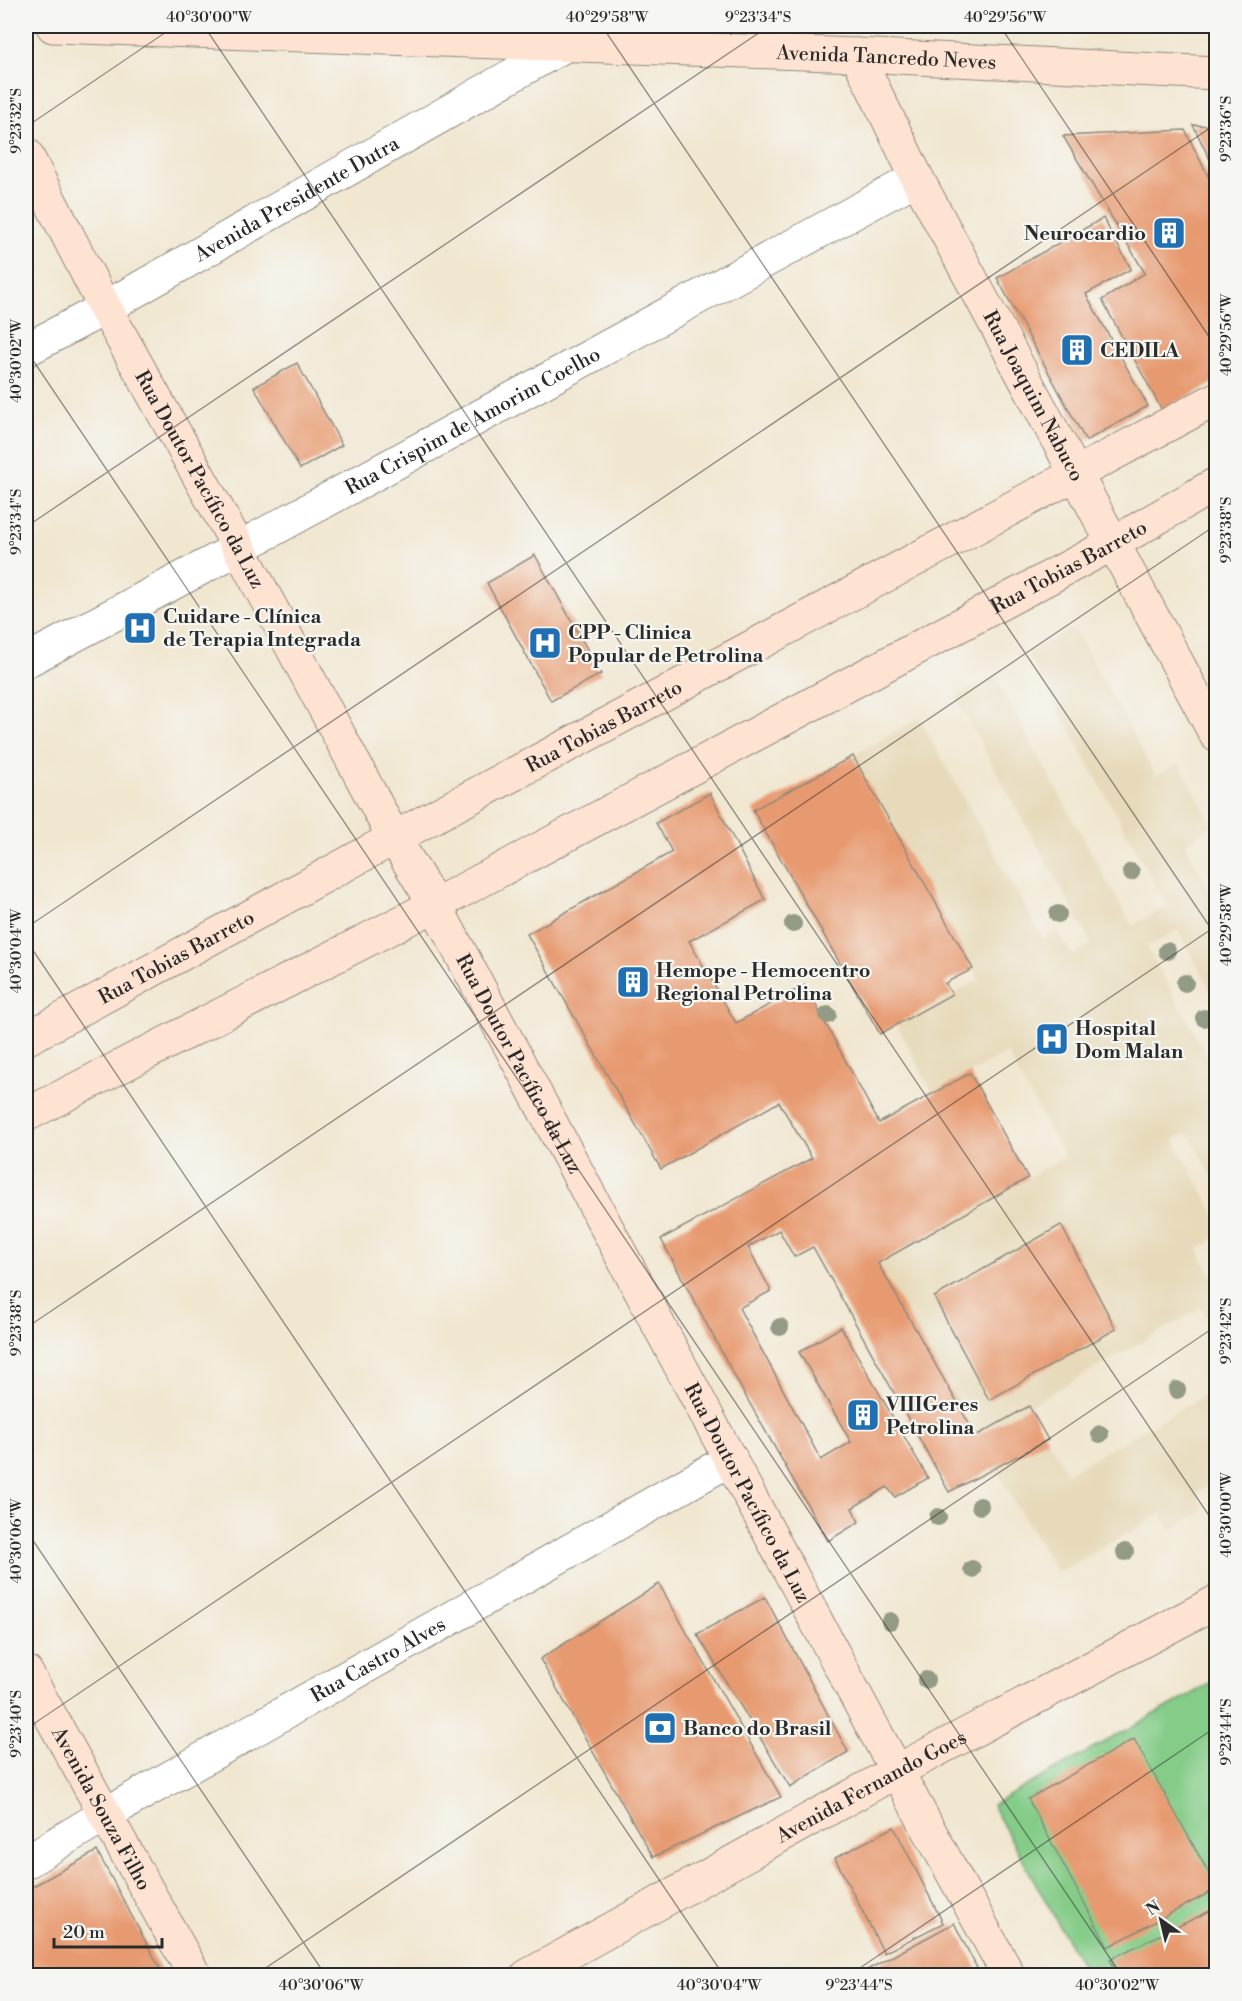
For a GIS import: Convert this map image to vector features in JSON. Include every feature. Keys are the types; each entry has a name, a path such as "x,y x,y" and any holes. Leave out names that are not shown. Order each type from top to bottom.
{"street":[{"name":"Avenida Tancredo Neves","path":"53,26 857,55 1216,73"},
{"name":"Avenida Presidente Dutra","path":"26,350 105,309 567,44"},
{"name":"Rua Joaquim Nabuco","path":"857,55 916,178 1216,735"},
{"name":"Rua Doutor Pacífico da Luz","path":"26,154 105,309 239,548 394,838 435,905 897,1771 1009,1976"},
{"name":"Rua Crispim de Amorim Coelho","path":"26,661 239,548 916,178"},
{"name":"Rua Tobias Barreto","path":"26,1039 394,838 1216,399"},
{"name":"Rua Tobias Barreto","path":"26,1115 435,905 1112,544 1216,484"},
{"name":"Rua Castro Alves","path":"26,1862 106,1814 731,1459"},
{"name":"Avenida Fernando Goes","path":"527,1976 897,1771 1216,1602"},
{"name":"Avenida Souza Filho","path":"26,1672 195,1976"}],"shaded area":[{"name":"Hospital Dom Malan","path":"1074,628 1156,776 1179,763 1213,825 1185,844 1216,902 1216,999 1178,930 1147,947 1216,1071 1216,1182 1188,1133 1174,1140 1216,1215 1216,1238 1198,1250 1211,1274 1216,1271 1216,1334 1201,1308 976,1436 878,1263 1064,1157 1007,1053 933,1093 897,1025 979,980 853,756 919,718 1043,939 1058,931 1072,956 1092,944 955,697 994,676 1132,926 1167,906 1027,653"},
{"path":"1216,1361 1216,1389 1205,1367"},
{"path":"1216,1389 1216,1481 1196,1493 1205,1510 1171,1530 1161,1514 1057,1573 995,1469 1048,1440 1067,1473"}],"green space":[{"path":"1216,1680 1216,1975 1087,1975 992,1805"}],"building":[{"path":"1193,125 1216,126 1216,172"},
{"name":"Neurocardio","path":"1185,130 1216,192 1216,382 1162,410 1102,300 1145,273 1063,136"},
{"name":"CEDILA","path":"1103,218 1131,269 1086,294 1148,406 1086,441 997,278"},
{"path":"297,363 342,445 300,469 254,387"},
{"path":"535,555 601,674 551,701 487,583"},
{"path":"853,756 973,969 945,983 952,994 880,1034 753,810"},
{"path":"710,793 765,900 689,941 736,1023 805,985 879,1123 970,1073 1028,1178 878,1263 976,1436 1029,1406 1048,1440 949,1492 813,1247 794,1257 779,1230 748,1247 771,1291 739,1308 821,1460 851,1442 799,1352 841,1327 928,1478 895,1497 887,1487 852,1508 859,1522 828,1541 741,1388 661,1239 812,1158 779,1102 661,1169 527,934 672,852 656,823"},
{"path":"1061,1225 1116,1329 989,1400 934,1297"},
{"name":"Banco do Brasil","path":"659,1584 781,1797 653,1857 540,1659"},
{"path":"765,1597 848,1752 790,1787 697,1634"},
{"path":"1134,1739 1216,1889 1108,1947 1028,1799"},
{"path":"894,1827 943,1923 884,1953 835,1858"},
{"path":"97,1851 164,1976 26,1976 26,1890"},
{"path":"1216,1908 1216,1976 1119,1976 1110,1959"},
{"path":"954,1923 981,1976 856,1976"}],"place":[{"name":"Neurocardio","path":"1169,233"},
{"name":"CEDILA","path":"1077,350"},
{"name":"Cuidare - Clínica de Terapia Integrada","path":"140,628"},
{"name":"CPP - Clinica Popular de Petrolina","path":"545,643"},
{"name":"Hemope - Hemocentro Regional Petrolina","path":"633,982"},
{"name":"Hospital Dom Malan","path":"1052,1039"},
{"name":"VIIIGeres Petrolina","path":"863,1415"},
{"name":"Banco do Brasil","path":"660,1728"}]}
